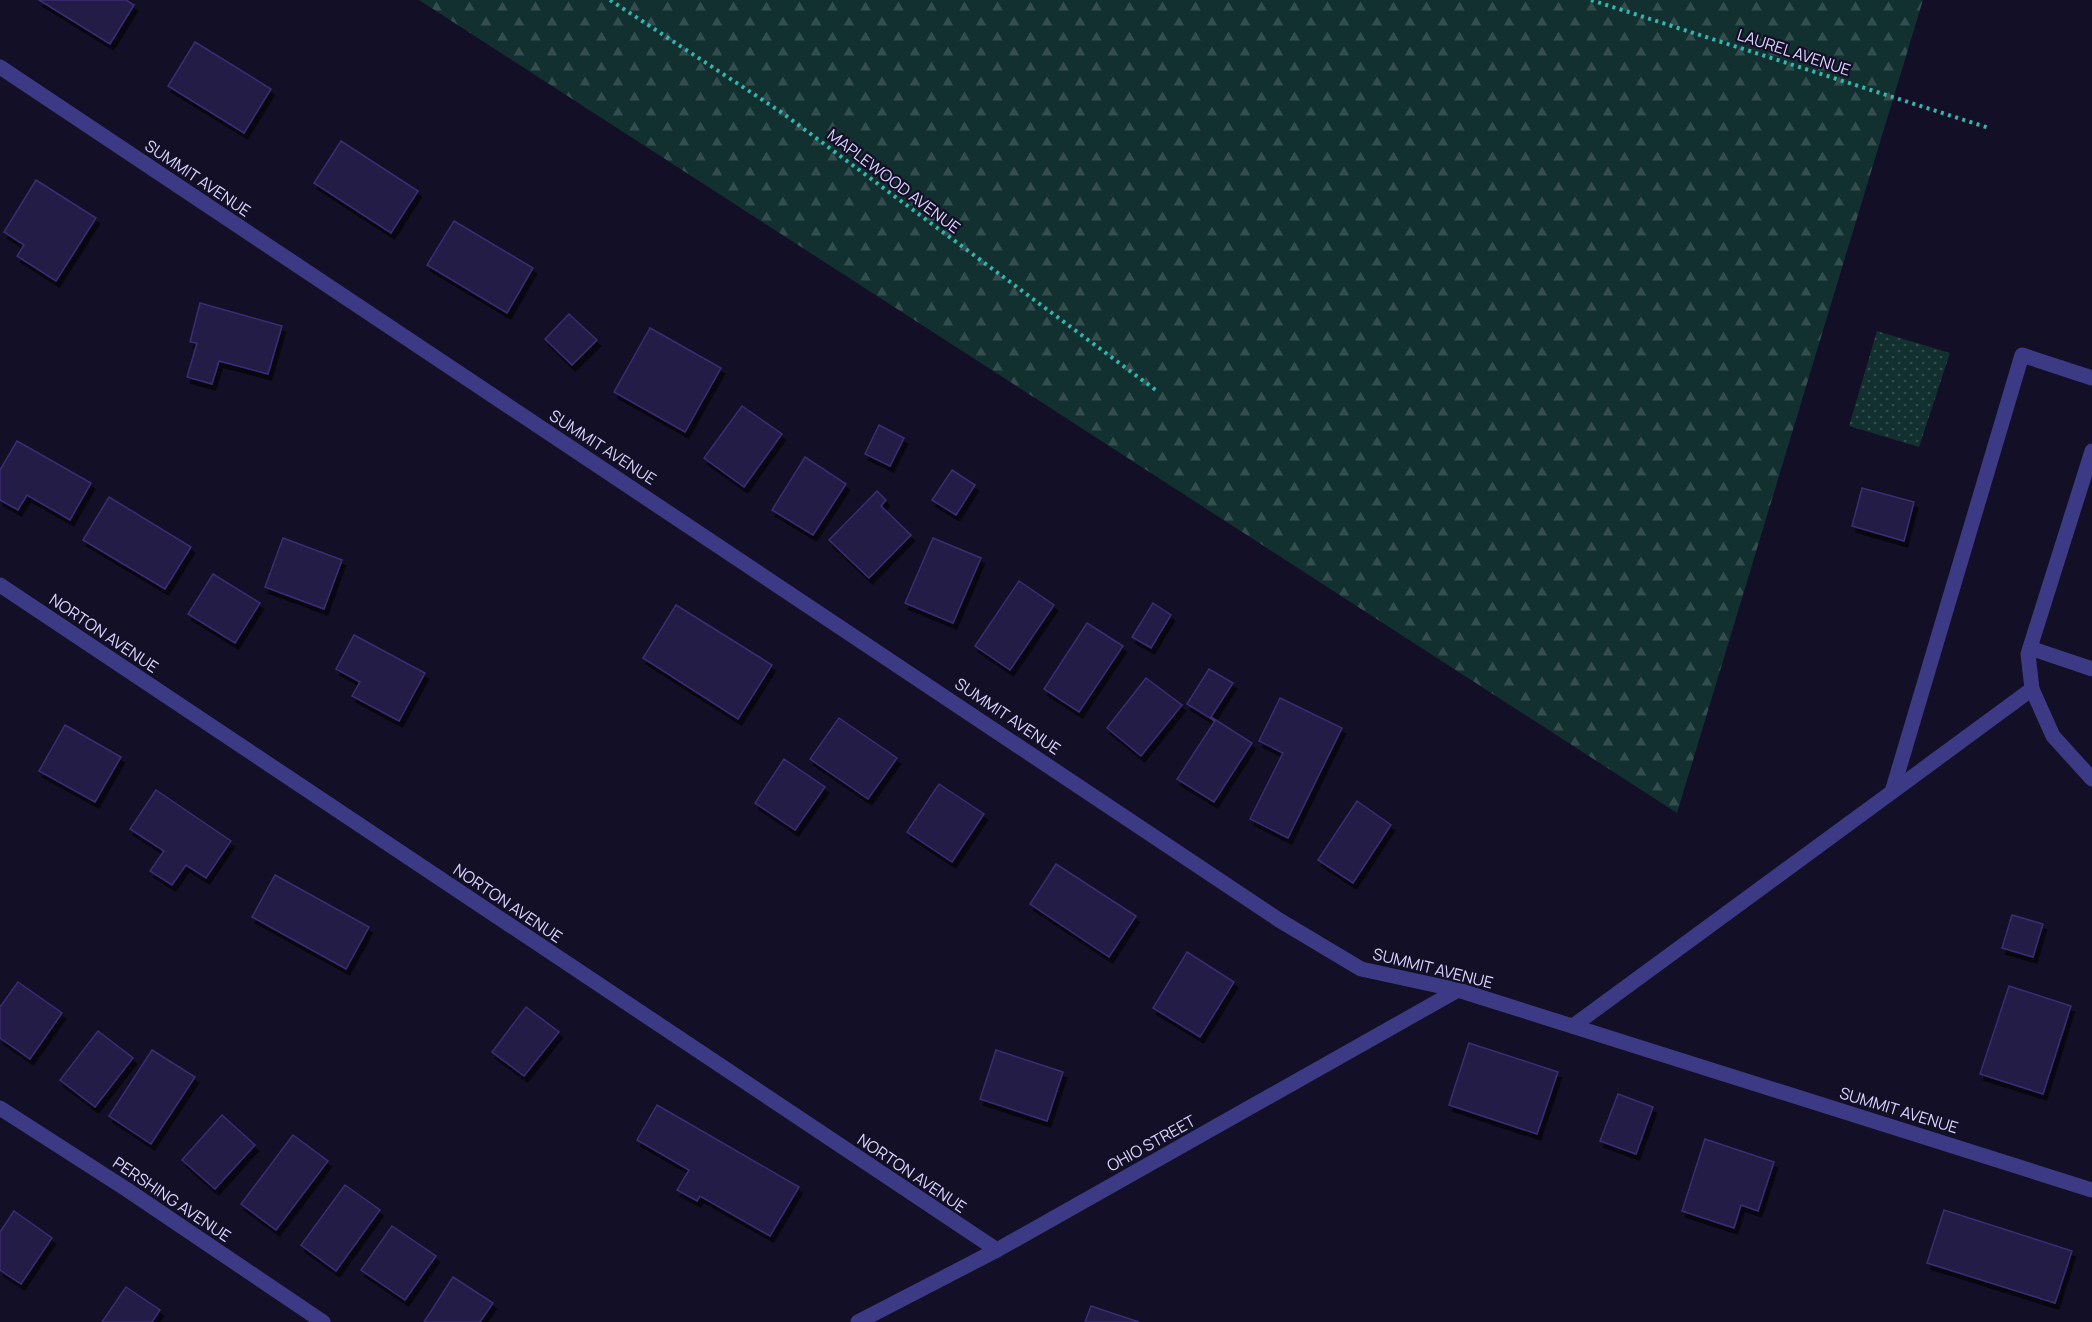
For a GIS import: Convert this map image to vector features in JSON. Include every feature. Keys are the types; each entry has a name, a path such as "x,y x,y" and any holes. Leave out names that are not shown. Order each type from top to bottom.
{"street":[{"name":"SUMMIT AVENUE","path":"0,68 1279,920 1361,969 1458,990 2092,1190"},
{"path":"1892,792 2022,355 2092,378"},
{"path":"2092,451 2028,654 2032,689 2053,736 2092,779"},
{"name":"NORTON AVENUE","path":"0,585 997,1250"},
{"path":"2030,648 2092,669"},
{"path":"1573,1026 2032,689"},
{"name":"OHIO STREET","path":"858,1322 997,1250 1458,990"},
{"name":"PERSHING AVENUE","path":"0,1108 126,1189 322,1322"}],"path":[{"name":"MAPLEWOOD AVENUE","path":"610,0 781,112 1157,391"},
{"name":"LAUREL AVENUE","path":"1591,0 1989,128"}],"green space":[{"path":"419,0 1923,0 1677,813"},
{"path":"1877,331 1950,353 1919,447 1849,426"}],"building":[{"path":"39,0 126,0 134,5 110,44"},
{"path":"195,42 271,89 244,133 168,86"},
{"path":"341,141 418,191 391,233 314,183"},
{"path":"36,180 96,218 56,281 17,256 24,245 4,232"},
{"path":"454,221 533,268 507,313 427,265"},
{"path":"200,303 282,326 268,374 219,361 212,384 187,377 197,343 190,342"},
{"path":"569,314 597,340 572,365 545,339"},
{"path":"650,328 721,368 685,432 614,392"},
{"path":"742,406 782,434 744,487 704,458"},
{"path":"879,425 904,438 890,466 865,454"},
{"path":"17,441 91,483 70,520 27,495 18,510 0,500 0,470"},
{"path":"805,457 846,484 813,535 772,510"},
{"path":"952,470 975,485 956,515 932,500"},
{"path":"1862,488 1914,502 1904,541 1852,526"},
{"path":"877,491 886,500 881,506 911,535 869,578 829,540"},
{"path":"109,497 191,547 165,589 83,540"},
{"path":"283,538 342,560 324,609 265,587"},
{"path":"933,538 981,558 953,623 905,603"},
{"path":"213,574 260,603 235,643 188,614"},
{"path":"1019,581 1054,605 1010,670 975,646"},
{"path":"1153,603 1171,615 1151,648 1132,637"},
{"path":"676,605 772,665 738,719 643,658"},
{"path":"1087,623 1123,646 1079,712 1044,689"},
{"path":"354,635 425,673 399,721 352,696 360,682 336,669"},
{"path":"1209,669 1233,683 1211,717 1252,743 1214,802 1177,779 1215,721 1187,704"},
{"path":"1146,678 1182,705 1141,756 1107,728"},
{"path":"1280,698 1342,728 1288,838 1250,819 1283,753 1259,741"},
{"path":"839,718 897,758 868,799 810,759"},
{"path":"65,725 121,757 95,802 39,771"},
{"path":"784,759 825,787 795,830 755,803"},
{"path":"939,784 984,814 952,862 907,832"},
{"path":"156,790 231,841 206,878 186,865 172,885 150,871 164,851 130,829"},
{"path":"1357,801 1391,825 1353,883 1318,860"},
{"path":"1056,864 1136,916 1109,957 1030,904"},
{"path":"275,875 369,927 346,969 252,917"},
{"path":"2012,915 2043,924 2033,957 2002,948"},
{"path":"1187,952 1234,982 1200,1037 1153,1008"},
{"path":"18,982 62,1013 30,1059 0,1038 0,1007"},
{"path":"2009,986 2071,1006 2043,1094 1980,1074"},
{"path":"526,1007 559,1032 524,1076 492,1052"},
{"path":"98,1031 133,1058 95,1107 60,1080"},
{"path":"1469,1043 1558,1072 1537,1134 1449,1105"},
{"path":"152,1050 195,1077 151,1144 109,1116"},
{"path":"996,1050 1063,1072 1047,1121 980,1099"},
{"path":"1618,1094 1653,1107 1636,1154 1600,1141"},
{"path":"657,1105 799,1187 770,1236 700,1196 697,1201 677,1190 689,1170 637,1140"},
{"path":"222,1115 255,1145 215,1189 182,1160"},
{"path":"293,1135 328,1161 276,1230 241,1204"},
{"path":"1705,1139 1774,1162 1758,1211 1741,1205 1734,1228 1682,1211"},
{"path":"345,1185 380,1210 336,1271 301,1245"},
{"path":"1944,1210 2072,1251 2055,1303 1927,1263"},
{"path":"14,1211 52,1238 21,1284 0,1270 0,1232"},
{"path":"392,1226 436,1256 405,1300 361,1270"},
{"path":"453,1277 493,1303 480,1322 424,1322"},
{"path":"126,1287 160,1310 152,1322 102,1322"},
{"path":"1091,1306 1139,1322 1085,1322"}]}
